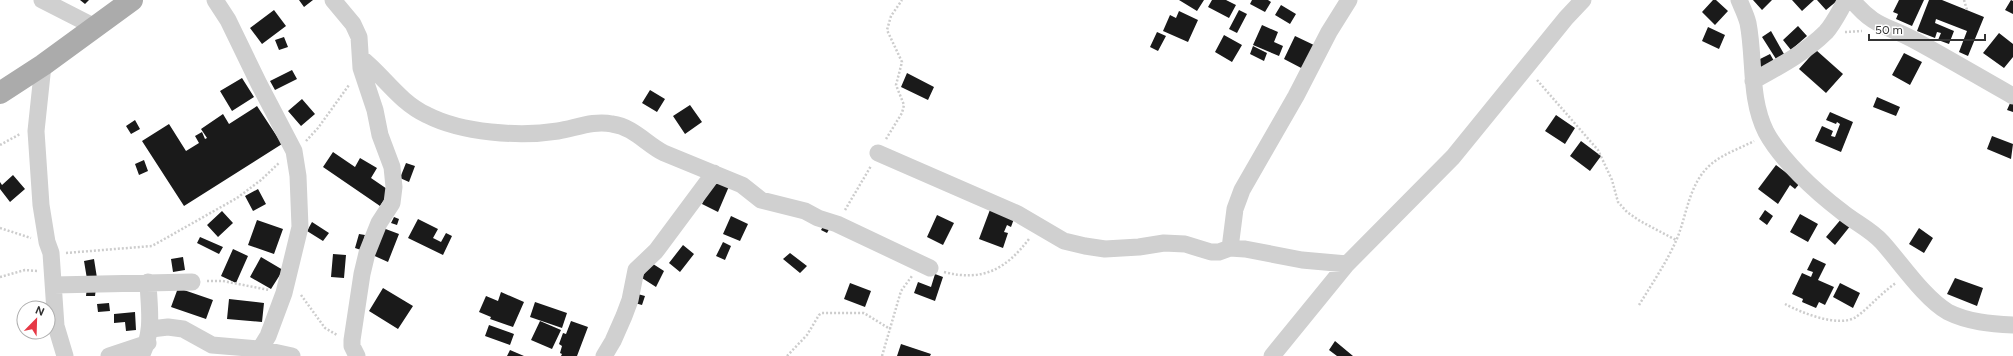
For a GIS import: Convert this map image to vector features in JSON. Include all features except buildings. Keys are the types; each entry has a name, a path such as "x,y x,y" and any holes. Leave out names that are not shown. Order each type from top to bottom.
{"main road":[{"path":"0,93 43,65 132,0"}],"street":[{"path":"42,0 96,27"},
{"path":"215,0 228,20 294,151 298,176 300,227 284,293 268,336 260,349"},
{"path":"333,0 353,24 359,37 361,63 375,110 380,135 392,167 394,187 392,203 380,223 367,253 353,326 355,351"},
{"path":"1230,248 1235,209 1242,190 1296,96 1329,32 1349,0"},
{"path":"1272,356 1347,264 1454,157 1566,18 1583,0"},
{"path":"1739,0 1748,22 1753,81 1758,114 1767,134 1786,159 1816,191 1840,211 1872,233 1908,276 1948,311 1968,320 2013,325"},
{"path":"1753,81 1799,54 1827,31 1846,0"},
{"path":"1852,0 1865,15 1886,29 1914,40 2013,96"},
{"path":"361,63 373,67 404,101 427,115 465,127 527,133 558,131 604,123 613,124 634,131 653,148 748,188 764,202 796,207 818,218 837,224 930,268"},
{"path":"43,65 36,131 41,205 53,278 56,326 66,356"},
{"path":"878,153 1018,214 1064,241 1105,249 1172,243 1186,244 1211,252 1219,252 1230,248 1312,261 1347,264"},
{"path":"604,356 613,341 630,300 636,270 656,251 714,173"},
{"path":"53,278 148,282 192,282"},
{"path":"147,343 148,282"},
{"path":"1994,324 2013,311"},
{"path":"109,356 147,343 168,327 182,329 212,345 233,352 260,349 292,356"}],"path":[{"path":"837,224 902,113 904,106 896,85 902,62 887,30 890,16 902,0"},
{"path":"1964,0 1967,10"},
{"path":"1827,31 1852,32 1886,29"},
{"path":"0,228 8,229 17,235 49,247 152,246 237,198 262,180 318,128 361,63"},
{"path":"1526,67 1598,150 1612,180 1618,202 1627,212 1640,221 1676,240"},
{"path":"1639,305 1665,263 1676,240 1697,180 1710,166 1726,155 1767,134"},
{"path":"882,356 901,291 908,279 917,271 930,268 958,276 972,276 994,271 1009,262 1032,235 1052,235"},
{"path":"0,277 25,270 53,278"},
{"path":"289,274 310,310 321,324 355,351"},
{"path":"1785,304 1834,322 1846,322 1856,317 1885,290 1908,276"},
{"path":"192,282 223,281 284,293"},
{"path":"787,356 803,340 819,315 822,313 864,312 890,329"}]}
